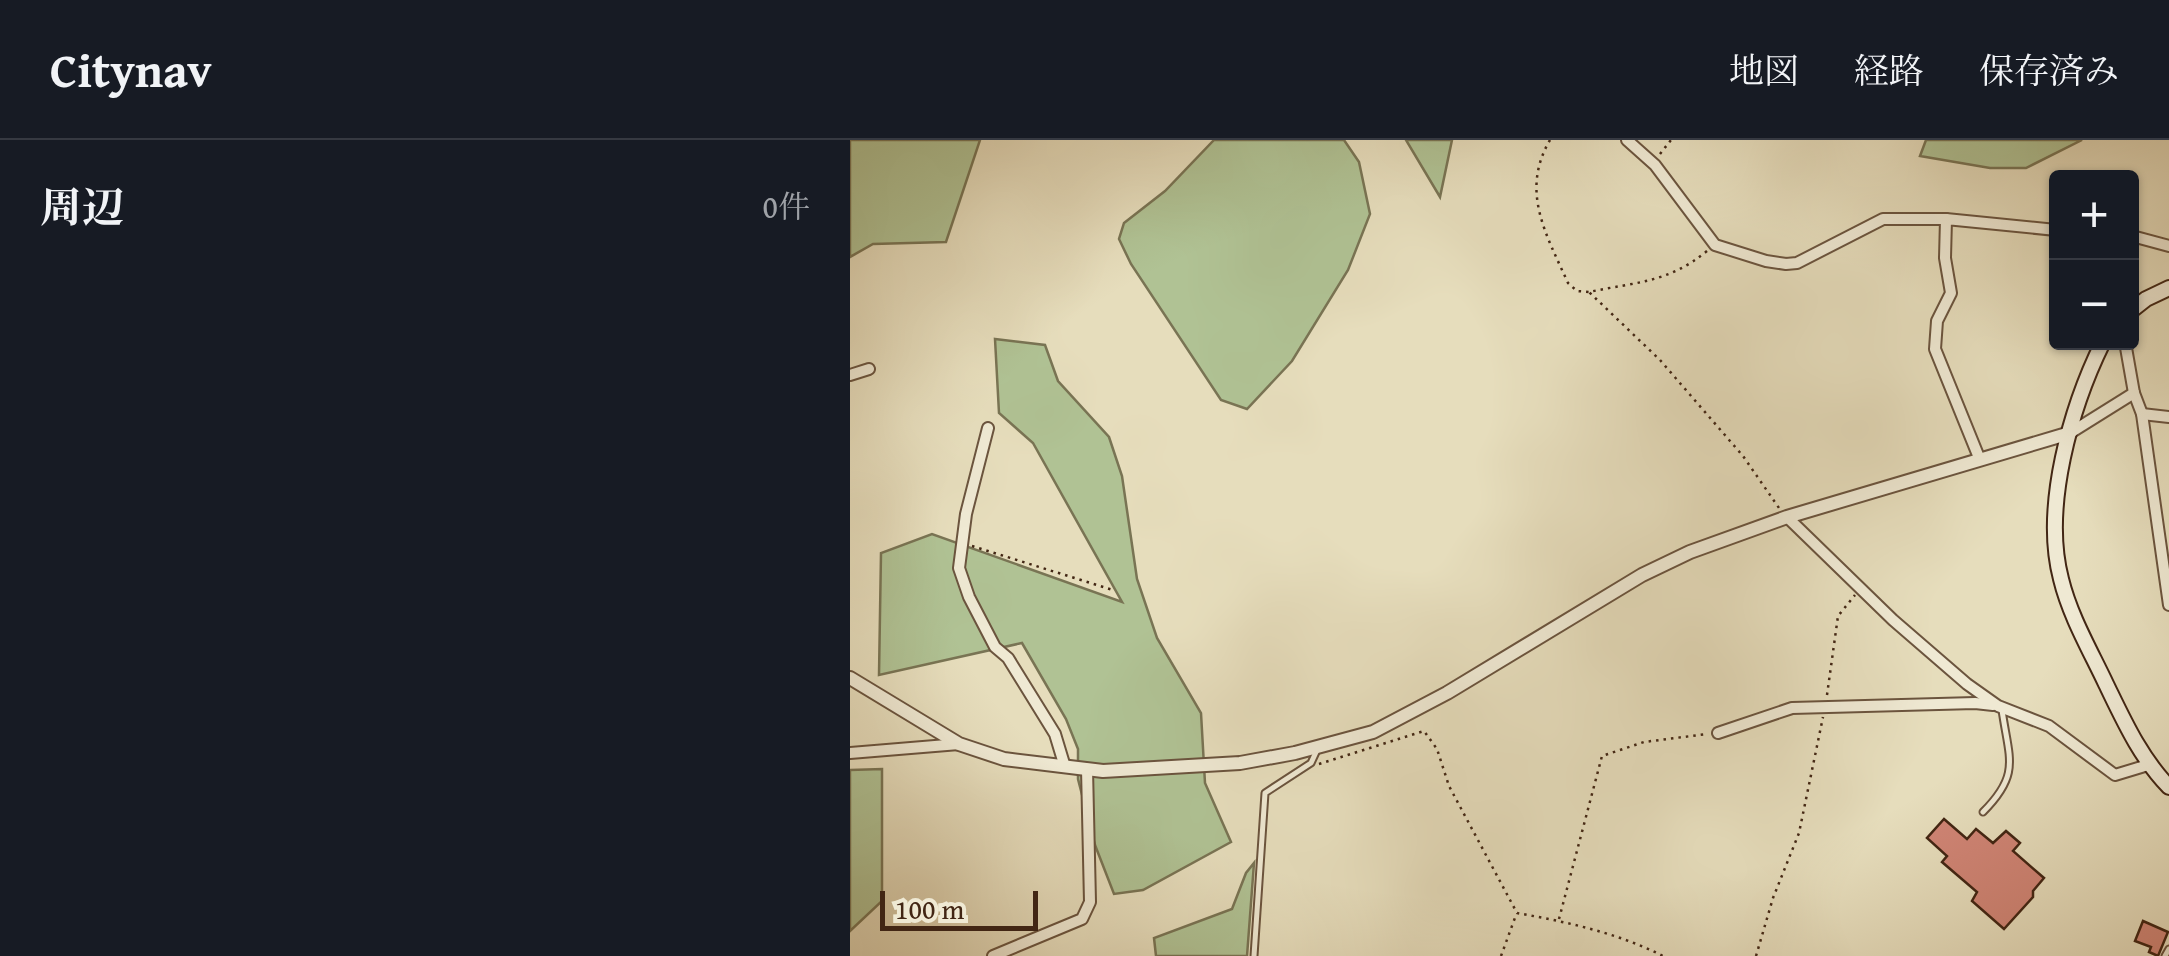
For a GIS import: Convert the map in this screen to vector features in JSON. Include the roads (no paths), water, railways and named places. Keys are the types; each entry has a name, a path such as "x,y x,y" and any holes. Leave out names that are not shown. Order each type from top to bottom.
{"main road":[{"path":"2139,304 2169,288"},
{"path":"2099,350 2085,378 2058,484 2056,538 2060,576 2071,611 2129,733 2150,768 2169,787"}],"street":[{"path":"1627,140 1654,164 1715,245 1786,264 1884,219 1946,218 2049,229"},
{"path":"1946,218 1945,258 1951,293 1937,321 1935,349 1980,460"},
{"path":"2139,238 2169,246"},
{"path":"2126,350 2142,414 2166,559 2169,604"},
{"path":"850,375 868,369"},
{"path":"850,678 959,744 1004,760 1088,769 1154,769 1240,763 1318,747 1373,732 1447,693 1642,575 1690,552 1787,517 2070,434 2134,393"},
{"path":"2142,414 2169,418"},
{"path":"988,428 961,542 960,568 968,597 995,647 1008,658 1032,695 1054,734 1065,767"},
{"path":"1787,517 1967,684 2000,706 2049,726 2116,775 2169,762"},
{"path":"1718,733 1792,708 1975,703 2000,706"},
{"path":"850,754 959,744"},
{"path":"993,956 1082,919 1087,913 1088,769"}],"lane":[{"path":"1983,812 2008,782 2010,767 2000,706"},
{"path":"1254,956 1265,793 1312,763 1318,747"},
{"path":"2165,956 2169,949"}]}
